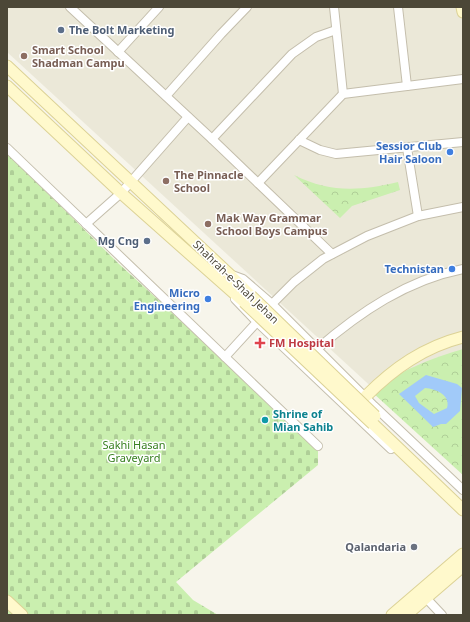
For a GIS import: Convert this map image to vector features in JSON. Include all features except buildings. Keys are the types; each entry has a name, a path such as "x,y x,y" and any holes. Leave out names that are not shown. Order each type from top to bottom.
{"main road":[{"path":"462,7 463,12"},
{"name":"Shahrah-e-Shah Jehan","path":"7,66 230,274 248,299 463,510"},
{"name":"Shahrah-e-Shah Jehan","path":"7,86 120,193 231,290 248,299 463,500"},
{"path":"366,396 387,375 416,356 434,347 463,337"},
{"path":"392,615 463,554"},
{"path":"406,615 461,572"},
{"path":"7,601 22,615"}],"street":[{"path":"70,7 188,116 332,254"},
{"path":"118,52 159,7"},
{"path":"166,96 220,34 247,7"},
{"path":"334,7 343,94"},
{"path":"398,7 407,86"},
{"path":"212,139 292,54 316,37 336,30"},
{"path":"258,183 343,94 463,79"},
{"path":"86,224 131,182 188,116"},
{"path":"299,140 320,150 336,154 463,142"},
{"path":"7,148 318,446"},
{"path":"407,148 418,216"},
{"path":"272,304 294,282 332,254 367,236 418,216 463,207"},
{"path":"318,349 353,319 384,299 420,281 463,269"},
{"path":"230,274 243,279 272,304 366,396 374,406 463,490"},
{"path":"231,290 235,301 256,322 360,421 463,513"},
{"path":"225,357 256,322"},
{"path":"360,421 374,406"},
{"path":"426,598 442,615"}],"shaded area":[{"path":"7,7 463,7 463,471 7,52"}],"green space":[{"name":"Sakhi Hasan Graveyard","path":"7,153 119,264 318,446 318,465 176,582 193,600 218,615 7,615"},
{"path":"294,175 320,185 345,189 371,187 398,182 400,190 352,206 340,218"},
{"path":"463,349 463,475 373,393 382,385 415,366"}],"water":[{"path":"426,375 457,384 462,388 460,411 446,424 433,427 399,394","holes":["425,388 438,391 445,396 448,403 447,408 434,414 419,403 415,396"]}],"place":[{"name":"The Bolt Marketing","path":"61,30"},
{"name":"Smart School Shadman Campu","path":"24,56"},
{"name":"Sessior Club Hair Saloon","path":"450,152"},
{"name":"The Pinnacle School","path":"166,181"},
{"name":"Mak Way Grammar School Boys Campus","path":"208,224"},
{"name":"Mg Cng","path":"147,241"},
{"name":"Technistan","path":"452,269"},
{"name":"Micro Engineering","path":"208,299"},
{"name":"FM Hospital","path":"260,343"},
{"name":"Shrine of Mian Sahib","path":"265,420"},
{"name":"Qalandaria","path":"414,547"}]}
